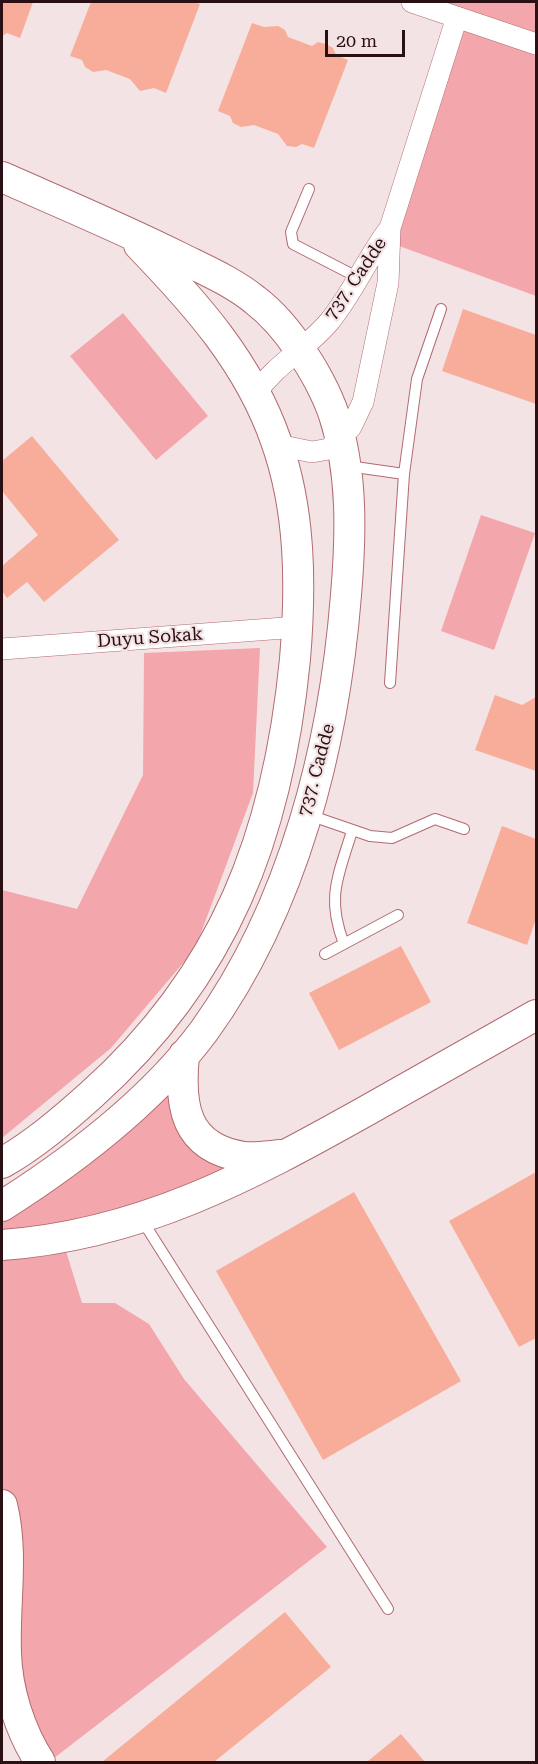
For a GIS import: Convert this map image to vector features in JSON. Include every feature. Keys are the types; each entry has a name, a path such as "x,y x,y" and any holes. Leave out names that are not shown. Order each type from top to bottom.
{"street":[{"path":"412,2 537,44"},
{"name":"737. Cadde","path":"2,1163 77,1107 143,1045 193,980 233,911 252,867 279,771 291,701 298,627 299,573 295,528 278,446 256,393 269,375 301,350 333,317 390,228 457,17"},
{"path":"2,177 125,230 218,276 256,300 301,350 334,414 342,453 329,449 312,452 278,446"},
{"name":"737. Cadde","path":"2,1206 31,1188 98,1137 165,1078 224,1002 263,931 284,879 333,710 343,633 350,548 349,492 342,453 370,374 388,283 390,228"},
{"path":"125,230 188,296 234,355 256,393"},
{"name":"Duyu Sokak","path":"2,649 298,627"},
{"path":"2,1245 75,1235 140,1217 224,1187 287,1155 537,1015"},
{"path":"184,1055 181,1087 183,1108 196,1132 215,1149 245,1157 287,1155"},
{"path":"2,1505 9,1565 6,1655 13,1696 27,1741 40,1762"}],"lane":[{"path":"309,189 291,232 293,244 359,278"},
{"path":"390,683 404,474 417,380 441,309"},
{"path":"342,453 404,474"},
{"path":"305,813 370,837 392,838 435,819 464,829"},
{"path":"344,945 335,921 333,901 335,884 352,831"},
{"path":"325,954 398,915"},
{"path":"140,1217 388,1609"}],"shaded area":[{"path":"412,2 536,2 536,296 391,243 456,17"},
{"path":"123,313 208,416 156,460 70,356"},
{"path":"481,515 535,533 494,650 441,631"},
{"path":"260,648 253,793 195,949 111,1048 2,1138 2,890 77,909 143,775 144,653"},
{"path":"165,1078 196,1132 287,1155 62,1238 82,1303 115,1303 149,1324 184,1379 327,1547 49,1762 27,1741 2,1505 2,1206"}],"building":[{"path":"2,2 33,2 20,38 7,33 2,36"},
{"path":"91,2 192,2 200,4 166,93 154,88 140,91 130,79 106,70 93,72 85,67 82,60 70,56"},
{"path":"252,23 264,27 278,26 285,30 288,37 312,46 318,42 326,44 333,48 336,55 348,60 314,148 302,144 296,147 287,146 278,134 254,125 241,127 233,123 230,116 218,111"},
{"path":"463,309 536,335 536,404 442,371"},
{"path":"32,436 119,540 44,602 27,582 7,598 2,591 2,566 38,535 2,491 2,461"},
{"path":"495,695 522,705 536,697 536,771 475,750"},
{"path":"502,826 536,839 536,919 527,945 467,923"},
{"path":"401,946 431,1002 339,1050 309,993"},
{"path":"536,1172 536,1338 519,1347 449,1221"},
{"path":"354,1192 461,1381 323,1460 216,1271"},
{"path":"285,1612 331,1667 214,1762 102,1762"},
{"path":"401,1734 425,1762 368,1761"}]}
